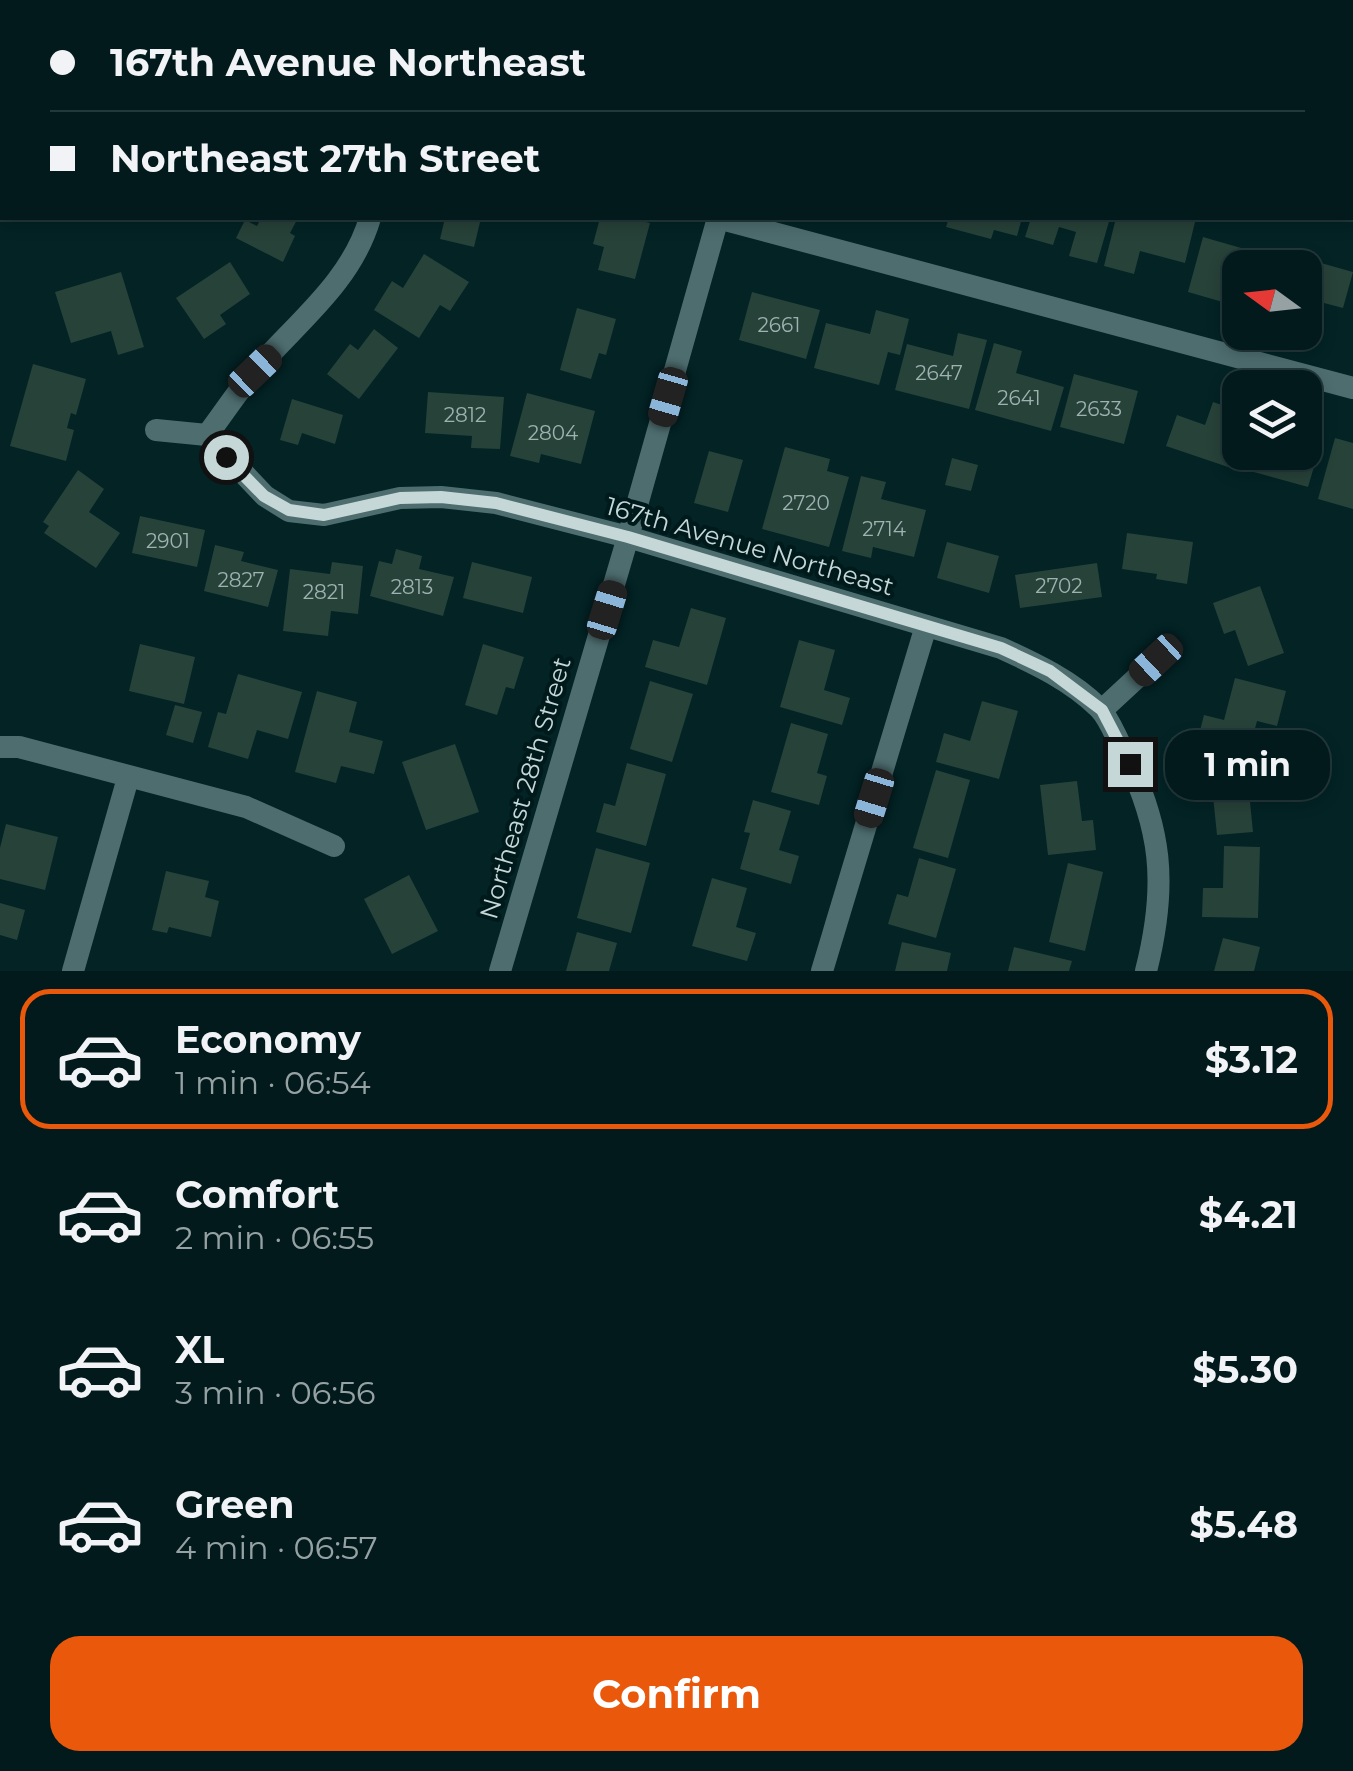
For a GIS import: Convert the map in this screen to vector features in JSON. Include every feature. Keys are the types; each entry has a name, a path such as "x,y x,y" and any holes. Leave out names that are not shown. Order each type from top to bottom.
{"street":[{"path":"156,430 207,435 255,371 341,278 363,242 369,220"},
{"name":"Northeast 28th Street","path":"500,971 717,220"},
{"path":"725,220 1353,388"},
{"name":"167th Avenue Northeast","path":"207,435 264,496 289,510 324,515 400,498 441,497 496,503 628,537 1001,648 1050,671 1102,710"},
{"path":"822,971 926,626"},
{"path":"1146,971 1158,906 1157,846 1144,791 1102,710 1156,660"},
{"path":"0,746 19,747 246,806 334,846"},
{"path":"73,971 128,778"}],"building":[{"path":"245,220 257,226 260,220 297,220 290,233 295,236 283,262 236,238"},
{"path":"445,220 481,220 474,247 440,239"},
{"path":"599,220 650,223 635,279 598,270 604,247 593,244"},
{"path":"948,220 1021,220 1017,236 994,230 991,239 946,227"},
{"path":"1030,220 1109,220 1097,263 1069,256 1076,232 1059,227 1053,245 1025,237"},
{"path":"1116,220 1196,220 1185,263 1140,251 1134,274 1104,266"},
{"path":"1203,237 1248,250 1222,250 1222,302 1188,292"},
{"path":"424,254 469,282 450,311 440,305 419,338 374,310 392,281 403,288"},
{"path":"230,262 250,294 220,315 226,324 204,339 176,298"},
{"path":"1322,263 1353,272 1343,308 1322,302"},
{"path":"121,272 144,347 118,355 111,331 71,343 55,292"},
{"path":"752,292 820,310 806,359 739,340"},
{"path":"577,308 616,319 606,355 599,353 591,379 560,370"},
{"path":"876,310 909,319 900,355 888,352 879,385 814,368 826,323 870,334"},
{"path":"374,329 398,348 359,399 327,374 350,344 358,350"},
{"path":"958,333 987,340 969,409 895,390 907,344 953,356"},
{"path":"994,343 1022,351 1016,373 1064,387 1051,431 975,410"},
{"path":"33,364 86,379 76,415 71,413 67,428 74,430 66,461 10,446"},
{"path":"1074,374 1138,391 1124,444 1060,427"},
{"path":"428,392 504,397 500,449 471,448 472,436 425,433"},
{"path":"527,393 595,411 581,464 541,454 539,463 510,456"},
{"path":"292,399 343,415 335,444 302,433 298,445 280,440"},
{"path":"1213,402 1222,405 1222,465 1166,446 1177,415 1205,425"},
{"path":"1335,438 1353,443 1353,509 1318,499"},
{"path":"785,447 830,459 827,471 849,477 829,547 762,529"},
{"path":"709,451 743,460 728,512 694,503"},
{"path":"952,458 978,465 971,491 945,485"},
{"path":"78,470 104,489 89,512 120,533 96,568 44,533 49,526 43,522"},
{"path":"1247,470 1313,470 1308,487"},
{"path":"861,476 886,482 881,499 926,510 914,557 873,547 871,558 842,551"},
{"path":"140,516 205,530 197,567 132,553"},
{"path":"1127,533 1193,542 1187,584 1122,569"},
{"path":"947,542 999,556 989,593 937,578"},
{"path":"215,545 244,552 241,561 278,570 268,607 204,591"},
{"path":"396,549 422,556 419,569 454,577 443,616 370,596 379,561 392,564"},
{"path":"332,562 363,566 358,614 331,611 328,636 283,631 290,569 330,574"},
{"path":"472,562 532,577 523,613 463,598"},
{"path":"1097,563 1102,597 1020,608 1015,575"},
{"path":"1260,586 1284,653 1248,666 1235,630 1224,634 1213,603"},
{"path":"691,608 726,618 707,685 645,667 653,640 679,647"},
{"path":"799,640 835,650 824,690 850,698 842,725 780,707"},
{"path":"140,644 195,657 184,704 129,691"},
{"path":"483,644 524,657 514,689 506,687 497,715 465,705"},
{"path":"238,674 302,692 288,739 257,730 248,759 208,747 218,712 226,714"},
{"path":"1235,678 1286,691 1277,726 1257,721 1248,755 1197,742 1204,715 1224,720"},
{"path":"650,681 693,694 672,762 630,749"},
{"path":"317,691 357,702 349,732 383,741 374,774 341,766 336,783 295,772"},
{"path":"982,701 1018,711 999,779 936,762 944,733 970,741"},
{"path":"175,705 202,712 193,743 166,735"},
{"path":"791,723 828,734 817,773 827,776 819,805 771,792"},
{"path":"455,744 479,812 426,830 402,762"},
{"path":"1246,762 1253,832 1217,835 1213,796 1191,798 1188,768"},
{"path":"627,763 666,774 646,846 596,832 604,803 615,806"},
{"path":"936,770 970,780 948,858 913,848"},
{"path":"1077,781 1082,821 1093,820 1096,850 1048,855 1040,785"},
{"path":"753,800 791,811 779,850 799,856 791,884 740,869 750,833 744,832"},
{"path":"6,824 58,837 45,890 0,879 0,848"},
{"path":"1224,846 1260,847 1258,918 1202,917 1203,888 1223,888"},
{"path":"596,848 650,863 631,933 577,918"},
{"path":"919,858 956,869 936,938 888,924 897,894 908,897"},
{"path":"1068,863 1103,872 1085,951 1049,942"},
{"path":"166,871 209,881 205,897 219,901 211,937 169,927 167,933 152,930"},
{"path":"409,875 438,931 392,954 364,899"},
{"path":"712,878 747,888 736,927 756,933 747,961 692,946"},
{"path":"0,903 25,910 17,940 0,935"},
{"path":"577,932 617,943 609,971 566,971"},
{"path":"1223,938 1260,947 1254,971 1214,971"},
{"path":"902,942 951,953 947,971 895,971"},
{"path":"1014,947 1072,961 1069,971 1008,971"}],"route":[{"path":"226,457 264,496 289,510 324,515 400,498 441,497 496,503 628,537 1001,648 1050,671 1102,710 1130,764"}]}
